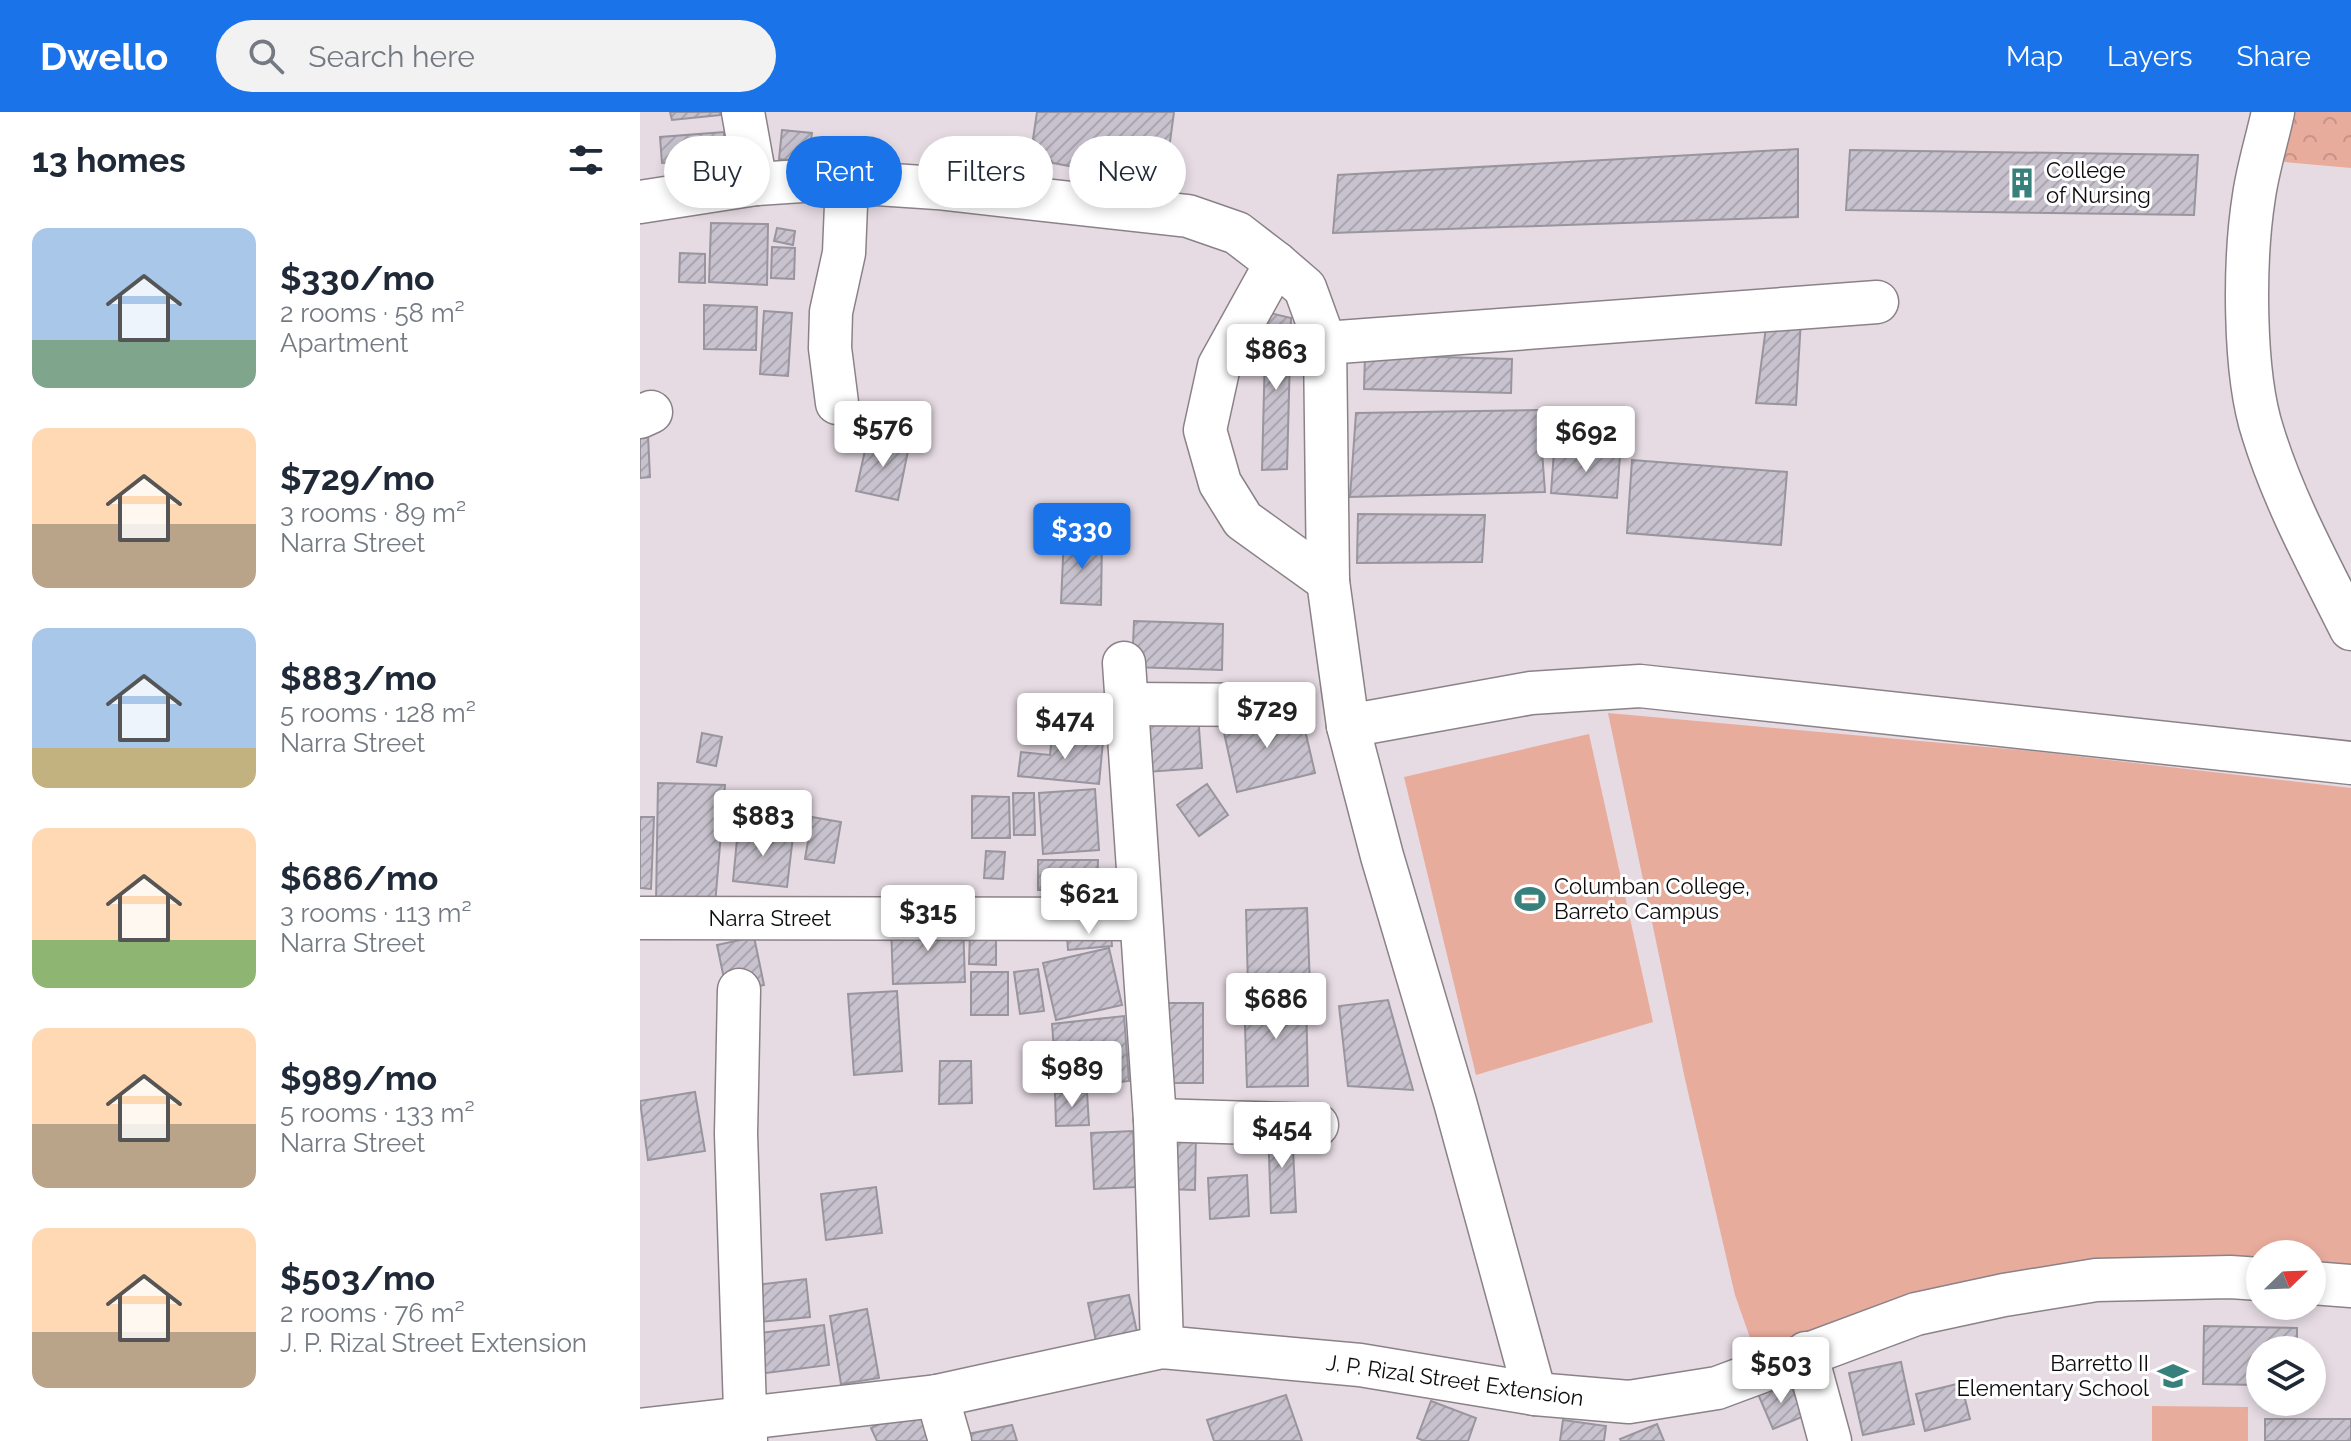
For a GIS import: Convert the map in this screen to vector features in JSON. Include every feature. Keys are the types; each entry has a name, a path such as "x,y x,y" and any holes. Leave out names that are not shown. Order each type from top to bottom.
{"street":[{"path":"743,112 747,136"},
{"path":"2273,112 2254,196 2249,264 2249,356 2262,432 2307,541 2351,629"},
{"path":"902,186 1188,216 1237,233 1305,288 1325,343 1328,581 1348,726 1535,1394"},
{"path":"640,202 664,198"},
{"path":"837,403 830,348 831,312 844,253 846,208"},
{"path":"1276,263 1219,366 1205,430 1220,483 1243,520 1328,581"},
{"path":"1325,343 1877,302"},
{"path":"1124,663 1155,1120 1162,1347"},
{"path":"1348,726 1531,693 1640,686 2351,763"},
{"path":"1126,704 1280,705"},
{"name":"Narra Street","path":"640,918 1140,919"},
{"path":"739,990 736,1134 745,1429"},
{"path":"1155,1120 1317,1125"},
{"name":"J. P. Rizal Street Extension","path":"640,1430 745,1429 937,1396 1162,1347 1360,1365 1535,1394 1629,1402 1717,1388 1916,1314 2050,1287 2096,1280 2246,1278"},
{"path":"2326,1284 2351,1286"},
{"path":"1806,1353 1830,1441"},
{"path":"937,1396 950,1441"}],"green space":[{"path":"2279,112 2351,112 2351,168 2273,161"},
{"name":"Columban College, Barreto Campus","path":"1608,713 2031,751 2351,788 2351,1270 2326,1268 2326,1240 2246,1240 2246,1266 1983,1281 1855,1314 1754,1349 1735,1295 1685,1079"},
{"name":"Columban College, Barreto Campus","path":"1589,734 1653,1022 1476,1075 1404,777"},
{"path":"2152,1406 2246,1407 2248,1441 2152,1441"}],"building":[{"path":"670,112 720,112 720,115 672,120"},
{"path":"1037,112 1174,112 1171,136 1069,136 1069,166 1053,163 1053,136 1033,136"},
{"path":"782,130 812,133 812,136 786,136 786,160 779,159"},
{"path":"724,132 724,136 673,136"},
{"path":"660,137 664,137 664,163 662,163"},
{"path":"1798,149 1798,217 1333,233 1338,175"},
{"name":"College of Nursing","path":"1850,150 2198,155 2194,215 1846,210"},
{"path":"711,223 768,224 767,285 709,282"},
{"path":"777,228 795,231 793,245 774,241"},
{"path":"772,247 795,248 794,279 771,278"},
{"path":"680,253 705,254 705,283 679,282"},
{"path":"704,305 757,307 756,350 704,349"},
{"path":"764,311 792,313 788,376 760,374"},
{"path":"1266,312 1291,318 1287,469 1262,470"},
{"path":"1768,312 1801,319 1796,405 1756,403"},
{"path":"1365,355 1512,359 1511,393 1364,389"},
{"path":"1539,410 1545,492 1350,497 1356,413"},
{"path":"640,435 648,435 650,477 640,478"},
{"path":"868,437 909,446 898,500 856,491"},
{"path":"1554,451 1620,455 1617,498 1551,493"},
{"path":"1632,460 1787,472 1781,545 1627,533"},
{"path":"1358,514 1485,515 1482,562 1357,563"},
{"path":"1064,536 1102,537 1101,605 1061,603"},
{"path":"1134,621 1223,624 1222,670 1132,667"},
{"path":"1301,713 1315,773 1237,792 1221,719"},
{"path":"1198,715 1202,768 1146,772 1142,718"},
{"path":"702,733 722,737 716,766 697,762"},
{"path":"1052,736 1103,741 1099,784 1018,776 1021,752 1050,755"},
{"path":"658,783 725,785 715,905 656,904"},
{"path":"1207,784 1228,815 1199,836 1177,805"},
{"path":"1095,789 1099,850 1043,854 1039,793"},
{"path":"1013,793 1034,793 1035,835 1014,835"},
{"path":"972,796 1009,797 1010,838 972,838"},
{"path":"640,817 654,817 651,889 640,888"},
{"path":"812,817 841,822 834,863 805,859"},
{"path":"738,829 793,836 787,887 733,881"},
{"path":"986,851 1005,852 1003,879 984,878"},
{"path":"1038,860 1098,860 1097,890 1038,890"},
{"path":"1307,908 1310,985 1248,987 1246,910"},
{"path":"1110,921 1112,946 1068,950 1066,925"},
{"path":"963,922 965,982 893,984 891,924"},
{"path":"970,932 996,933 996,965 969,964"},
{"path":"754,937 764,985 727,993 717,945"},
{"path":"1109,948 1122,1005 1056,1020 1043,963"},
{"path":"1038,969 1044,1011 1020,1014 1014,972"},
{"path":"971,972 1008,972 1008,1015 971,1015"},
{"path":"897,991 902,1071 854,1075 848,994"},
{"path":"1306,996 1308,1086 1247,1087 1244,997"},
{"path":"1388,1000 1413,1090 1348,1086 1339,1006"},
{"path":"1161,1003 1203,1003 1203,1083 1160,1083"},
{"path":"1124,1016 1129,1081 1057,1090 1052,1024"},
{"path":"940,1061 971,1061 972,1103 939,1104"},
{"path":"695,1092 705,1151 648,1160 640,1101"},
{"path":"1087,1092 1089,1125 1056,1126 1055,1093"},
{"path":"1292,1127 1296,1212 1271,1213 1268,1128"},
{"path":"1133,1131 1136,1187 1094,1189 1091,1133"},
{"path":"1166,1131 1196,1131 1195,1190 1164,1189"},
{"path":"1247,1175 1249,1216 1210,1219 1208,1178"},
{"path":"876,1187 882,1233 826,1240 821,1194"},
{"path":"806,1279 810,1317 760,1322 755,1285"},
{"path":"1129,1295 1138,1337 1097,1346 1088,1303"},
{"path":"867,1309 879,1378 841,1384 830,1316"},
{"path":"824,1325 829,1365 759,1374 753,1334"},
{"path":"2204,1326 2297,1328 2297,1336 2246,1336 2246,1385 2203,1384"},
{"path":"1901,1362 1914,1424 1863,1435 1849,1373"},
{"path":"1789,1381 1804,1416 1773,1429 1758,1394"},
{"path":"1961,1383 1970,1419 1925,1431 1916,1394"},
{"path":"1286,1395 1302,1441 1214,1441 1207,1420"},
{"path":"1431,1401 1476,1418 1468,1441 1424,1441 1417,1438"},
{"path":"928,1402 947,1441 877,1441 871,1428"},
{"path":"2265,1419 2351,1419 2351,1441 2265,1441"},
{"path":"1563,1420 1606,1426 1604,1441 1560,1441"},
{"path":"1657,1424 1664,1441 1620,1439"},
{"path":"1012,1425 1017,1441 971,1441 968,1434"}],"place":[{"name":"College of Nursing","path":"2022,183"},
{"name":"Columban College, Barreto Campus","path":"1530,899"},
{"name":"Barretto II Elementary School","path":"2173,1376"}]}
